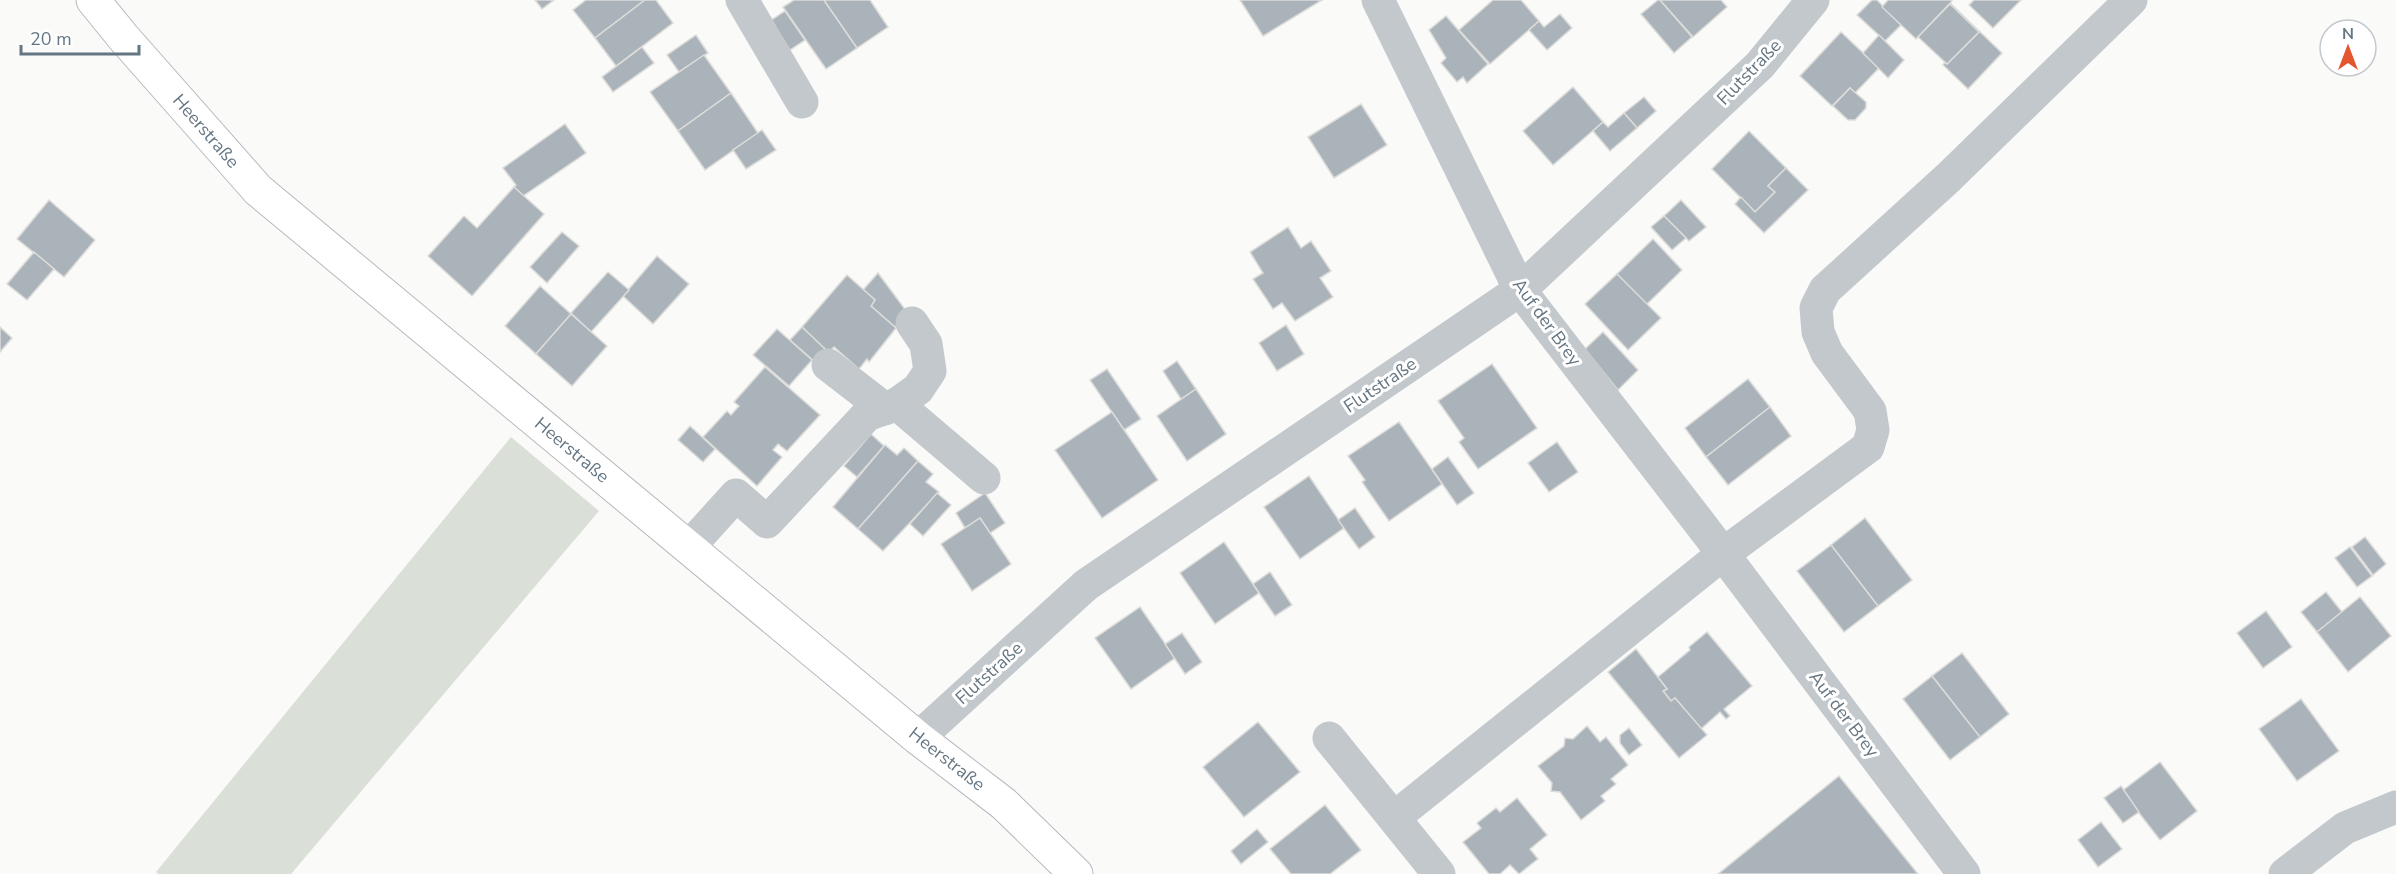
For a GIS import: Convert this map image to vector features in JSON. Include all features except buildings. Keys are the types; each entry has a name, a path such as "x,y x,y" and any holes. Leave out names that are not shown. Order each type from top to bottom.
{"main road":[{"name":"Heerstraße","path":"93,0 258,190 918,738 1004,804 1076,874"}],"street":[{"path":"742,0 802,102"},
{"name":"Auf der Brey","path":"1378,0 1520,290 1723,554 1964,874"},
{"name":"Flutstraße","path":"918,738 1086,585 1520,290 1760,65 1813,0"},
{"path":"1395,818 1723,554 1868,447 1873,430 1870,411 1827,353 1818,332 1816,308 1826,290 1948,178 2131,0"},
{"path":"689,547 736,495 767,522 867,415 891,406 918,389 930,371 926,344 912,323"},
{"path":"828,365 891,406 984,478"},
{"path":"1329,738 1439,874"},
{"path":"2285,874 2345,828 2396,807"}],"shaded area":[{"path":"511,437 599,511 291,874 158,874 156,872"}]}
